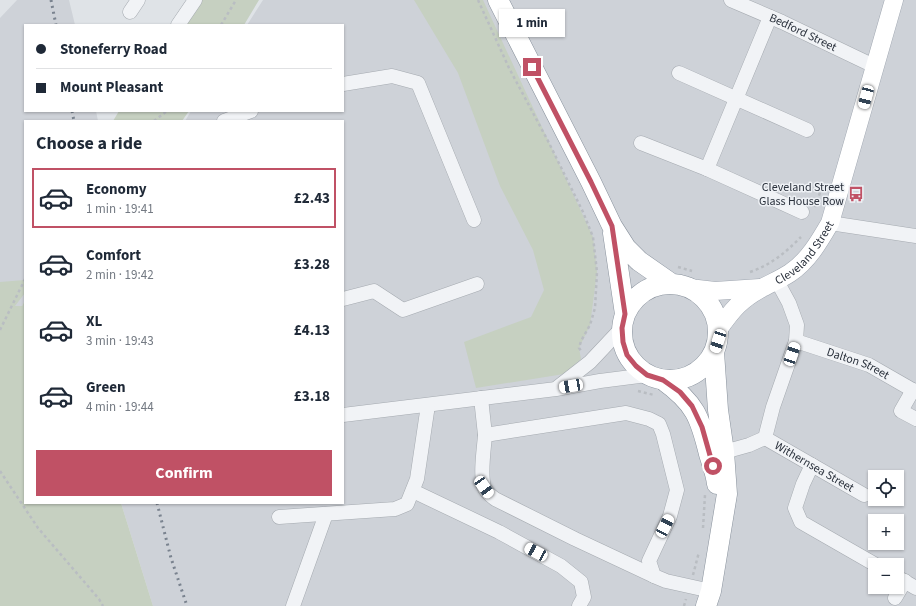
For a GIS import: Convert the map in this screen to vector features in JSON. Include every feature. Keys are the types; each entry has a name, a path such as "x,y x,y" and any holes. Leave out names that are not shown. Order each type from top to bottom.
{"highway":[{"path":"498,0 612,226 626,248 639,262 681,277 710,305 716,317 718,341 714,352 706,365 694,375 679,380 655,377"},
{"path":"612,226 619,271 623,342 627,355 636,366 680,392 692,406 702,427 716,480 721,534"},
{"path":"623,321 633,301 644,291 681,277"},
{"path":"709,599 728,494 718,410 714,352"}],"main road":[{"name":"Cleveland Street","path":"718,330 731,311 746,298 791,273 808,257 830,223 894,0"},
{"name":"Cleveland Street","path":"681,277 715,291 770,284"}],"street":[{"path":"130,12 138,0"},
{"path":"179,24 195,0"},
{"name":"Bedford Street","path":"730,0 770,17 874,66"},
{"path":"707,169 770,17"},
{"path":"679,73 807,130"},
{"path":"344,84 392,76 418,83 474,220"},
{"path":"227,120 249,112"},
{"path":"641,143 808,211"},
{"path":"830,223 916,236"},
{"path":"344,299 374,291 403,310 477,284"},
{"path":"724,452 749,446 765,438 773,407 796,341 797,325 789,303 770,284"},
{"path":"556,388 590,362 623,321"},
{"name":"Dalton Street","path":"796,341 869,366 914,391"},
{"path":"344,416 600,381 655,377"},
{"path":"914,391 901,411 916,419"},
{"path":"480,398 485,435 483,477 484,487 489,494 495,499 575,539 654,576 709,599"},
{"path":"279,517 395,509 407,504 417,479 428,405"},
{"path":"485,435 626,413 649,419 659,424 663,434 677,490 670,516 654,547 650,561 654,576"},
{"name":"Withernsea Street","path":"765,438 864,495"},
{"path":"812,465 803,484 795,508 801,522 868,560"},
{"path":"413,491 499,532 561,566 581,582 584,596 579,606"},
{"path":"292,606 326,514"},
{"path":"895,598 906,582"}],"path":[{"path":"223,24 236,0"},
{"path":"155,120 166,112"},
{"path":"808,211 824,182"},
{"path":"743,274 763,268 786,253 805,234"},
{"path":"597,272 619,271"},
{"path":"0,330 24,280"},
{"path":"0,319 5,319"},
{"path":"0,471 38,528 99,599 103,606"}],"shaded area":[{"path":"17,0 69,0 75,24 24,24 24,112 96,112 98,120 24,120 24,302 22,306 0,308 0,18"},
{"path":"263,0 916,0 916,606 153,606 121,504 344,504 344,120 186,120 190,112 344,112 344,24 248,24"}],"green space":[{"path":"194,0 259,0 245,24 178,24"},
{"path":"414,0 483,0 593,237 597,272 590,325 579,348 581,359 564,374 476,388 464,342 531,317 544,290 533,250 500,186 458,73"},
{"path":"118,112 188,112 183,120 114,120"},
{"path":"24,280 24,294 15,306 22,306 24,302 24,504 121,504 153,606 0,606 0,282"}],"railway":[{"path":"51,0 56,24"},
{"path":"72,112 74,120"},
{"path":"157,504 171,558 187,606"}],"place":[{"name":"Cleveland Street Glass House Row","path":"856,194"}],"route":[{"path":"532,67 612,226 625,314 622,328 623,342 627,355 636,366 647,375 663,380 680,392 692,406 702,427 713,466"}]}
